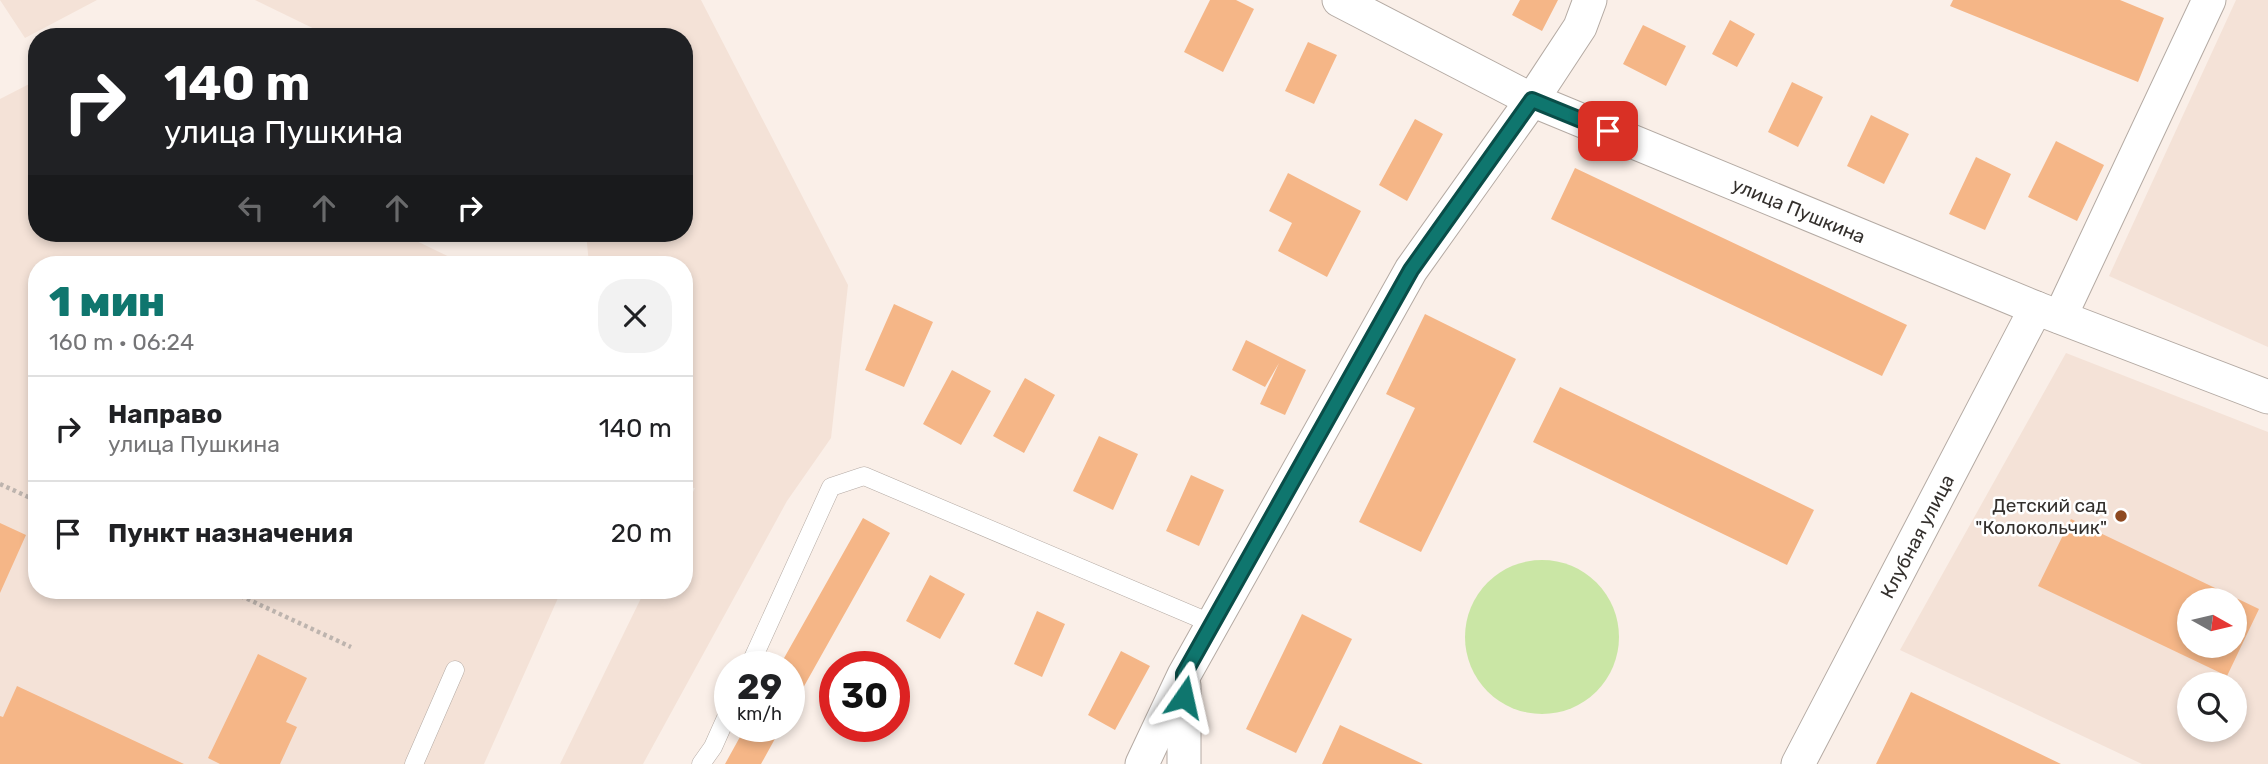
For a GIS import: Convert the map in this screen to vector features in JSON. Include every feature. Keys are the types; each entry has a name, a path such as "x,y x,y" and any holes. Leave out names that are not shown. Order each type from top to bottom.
{"street":[{"name":"улица Пушкина","path":"1339,0 1532,100 2048,312 2268,397"},
{"path":"1142,764 1184,674 1411,270 1532,100 1580,27 1590,0"},
{"name":"Клубная улица","path":"1798,764 2048,312 2198,3"},
{"path":"1184,674 1184,764"}],"lane":[{"path":"756,651 831,487 864,477 1213,624"},
{"path":"414,764 455,670"},
{"path":"701,764 715,742"}],"path":[{"path":"0,484 28,497"},
{"path":"247,599 351,647"}],"shaded area":[{"path":"0,0 97,0 44,28 28,28 28,36 25,38"},
{"path":"255,0 701,0 848,285 831,438 787,501 643,764 560,764 641,599 693,599 693,256 588,256 587,242 693,242 693,28 313,28"},
{"path":"2236,0 2268,0 2268,347 2109,276"},
{"path":"28,85 28,242 419,242 447,256 28,256 28,599 558,599 484,764 0,764 0,99"},
{"name":"Детский сад \"Колокольчик\"","path":"2066,353 2268,432 2268,764 2142,764 1900,650"}],"green space":[{"path":"1542,560 1572,566 1597,582 1613,607 1619,637 1613,667 1597,692 1572,708 1542,714 1512,708 1487,692 1471,667 1465,637 1471,607 1487,582 1512,566"}],"building":[{"path":"1210,0 1236,0 1254,9 1223,72 1184,52"},
{"path":"1520,0 1558,0 1542,31 1512,15"},
{"path":"1953,0 2120,0 2164,18 2138,82 1950,6"},
{"path":"1730,20 1755,34 1737,67 1712,54"},
{"path":"1643,25 1686,46 1666,86 1623,64"},
{"path":"1308,42 1337,55 1314,104 1285,91"},
{"path":"1792,82 1823,97 1798,147 1768,132"},
{"path":"1871,115 1909,134 1884,184 1847,166"},
{"path":"1415,119 1443,134 1407,201 1379,185"},
{"path":"2056,141 2104,165 2077,221 2028,197"},
{"path":"1976,157 2011,174 1985,230 1949,214"},
{"path":"1575,168 1907,325 1882,376 1551,219"},
{"path":"1288,173 1361,211 1327,277 1278,251 1292,223 1269,211"},
{"path":"894,304 933,322 904,387 865,370"},
{"path":"1425,314 1516,359 1421,552 1359,522 1415,408 1386,394"},
{"path":"1246,340 1306,370 1285,415 1260,404 1279,363 1265,387 1232,370"},
{"path":"952,370 991,391 961,445 923,424"},
{"path":"1025,378 1055,395 1024,453 993,436"},
{"path":"1560,387 1814,510 1787,565 1533,442"},
{"path":"1099,436 1138,454 1113,510 1073,491"},
{"path":"1191,475 1224,490 1199,546 1166,531"},
{"path":"863,518 890,533 824,651 819,651 819,660 805,684 805,651 788,651"},
{"path":"2071,519 2215,588 2177,588 2177,652 2038,586"},
{"path":"0,523 26,535 0,593"},
{"path":"930,575 965,594 940,639 906,621"},
{"path":"2247,603 2259,609 2247,634"},
{"path":"1037,611 1065,624 1042,677 1014,664"},
{"path":"1302,614 1352,639 1296,753 1246,729"},
{"path":"1121,651 1150,666 1115,730 1088,715"},
{"path":"258,654 307,678 286,722 297,727 280,764 220,764 208,758"},
{"path":"2189,658 2236,658 2229,672 2219,672"},
{"path":"17,686 184,764 0,764 0,716 3,717"},
{"path":"1911,692 2061,764 1876,764"},
{"path":"1340,725 1423,764 1322,764"},
{"path":"737,742 773,742 761,764 725,764"}],"place":[{"name":"Детский сад \"Колокольчик\"","path":"2121,516"}],"route":[{"path":"1184,697 1184,674 1411,270 1532,100 1608,131"}]}
